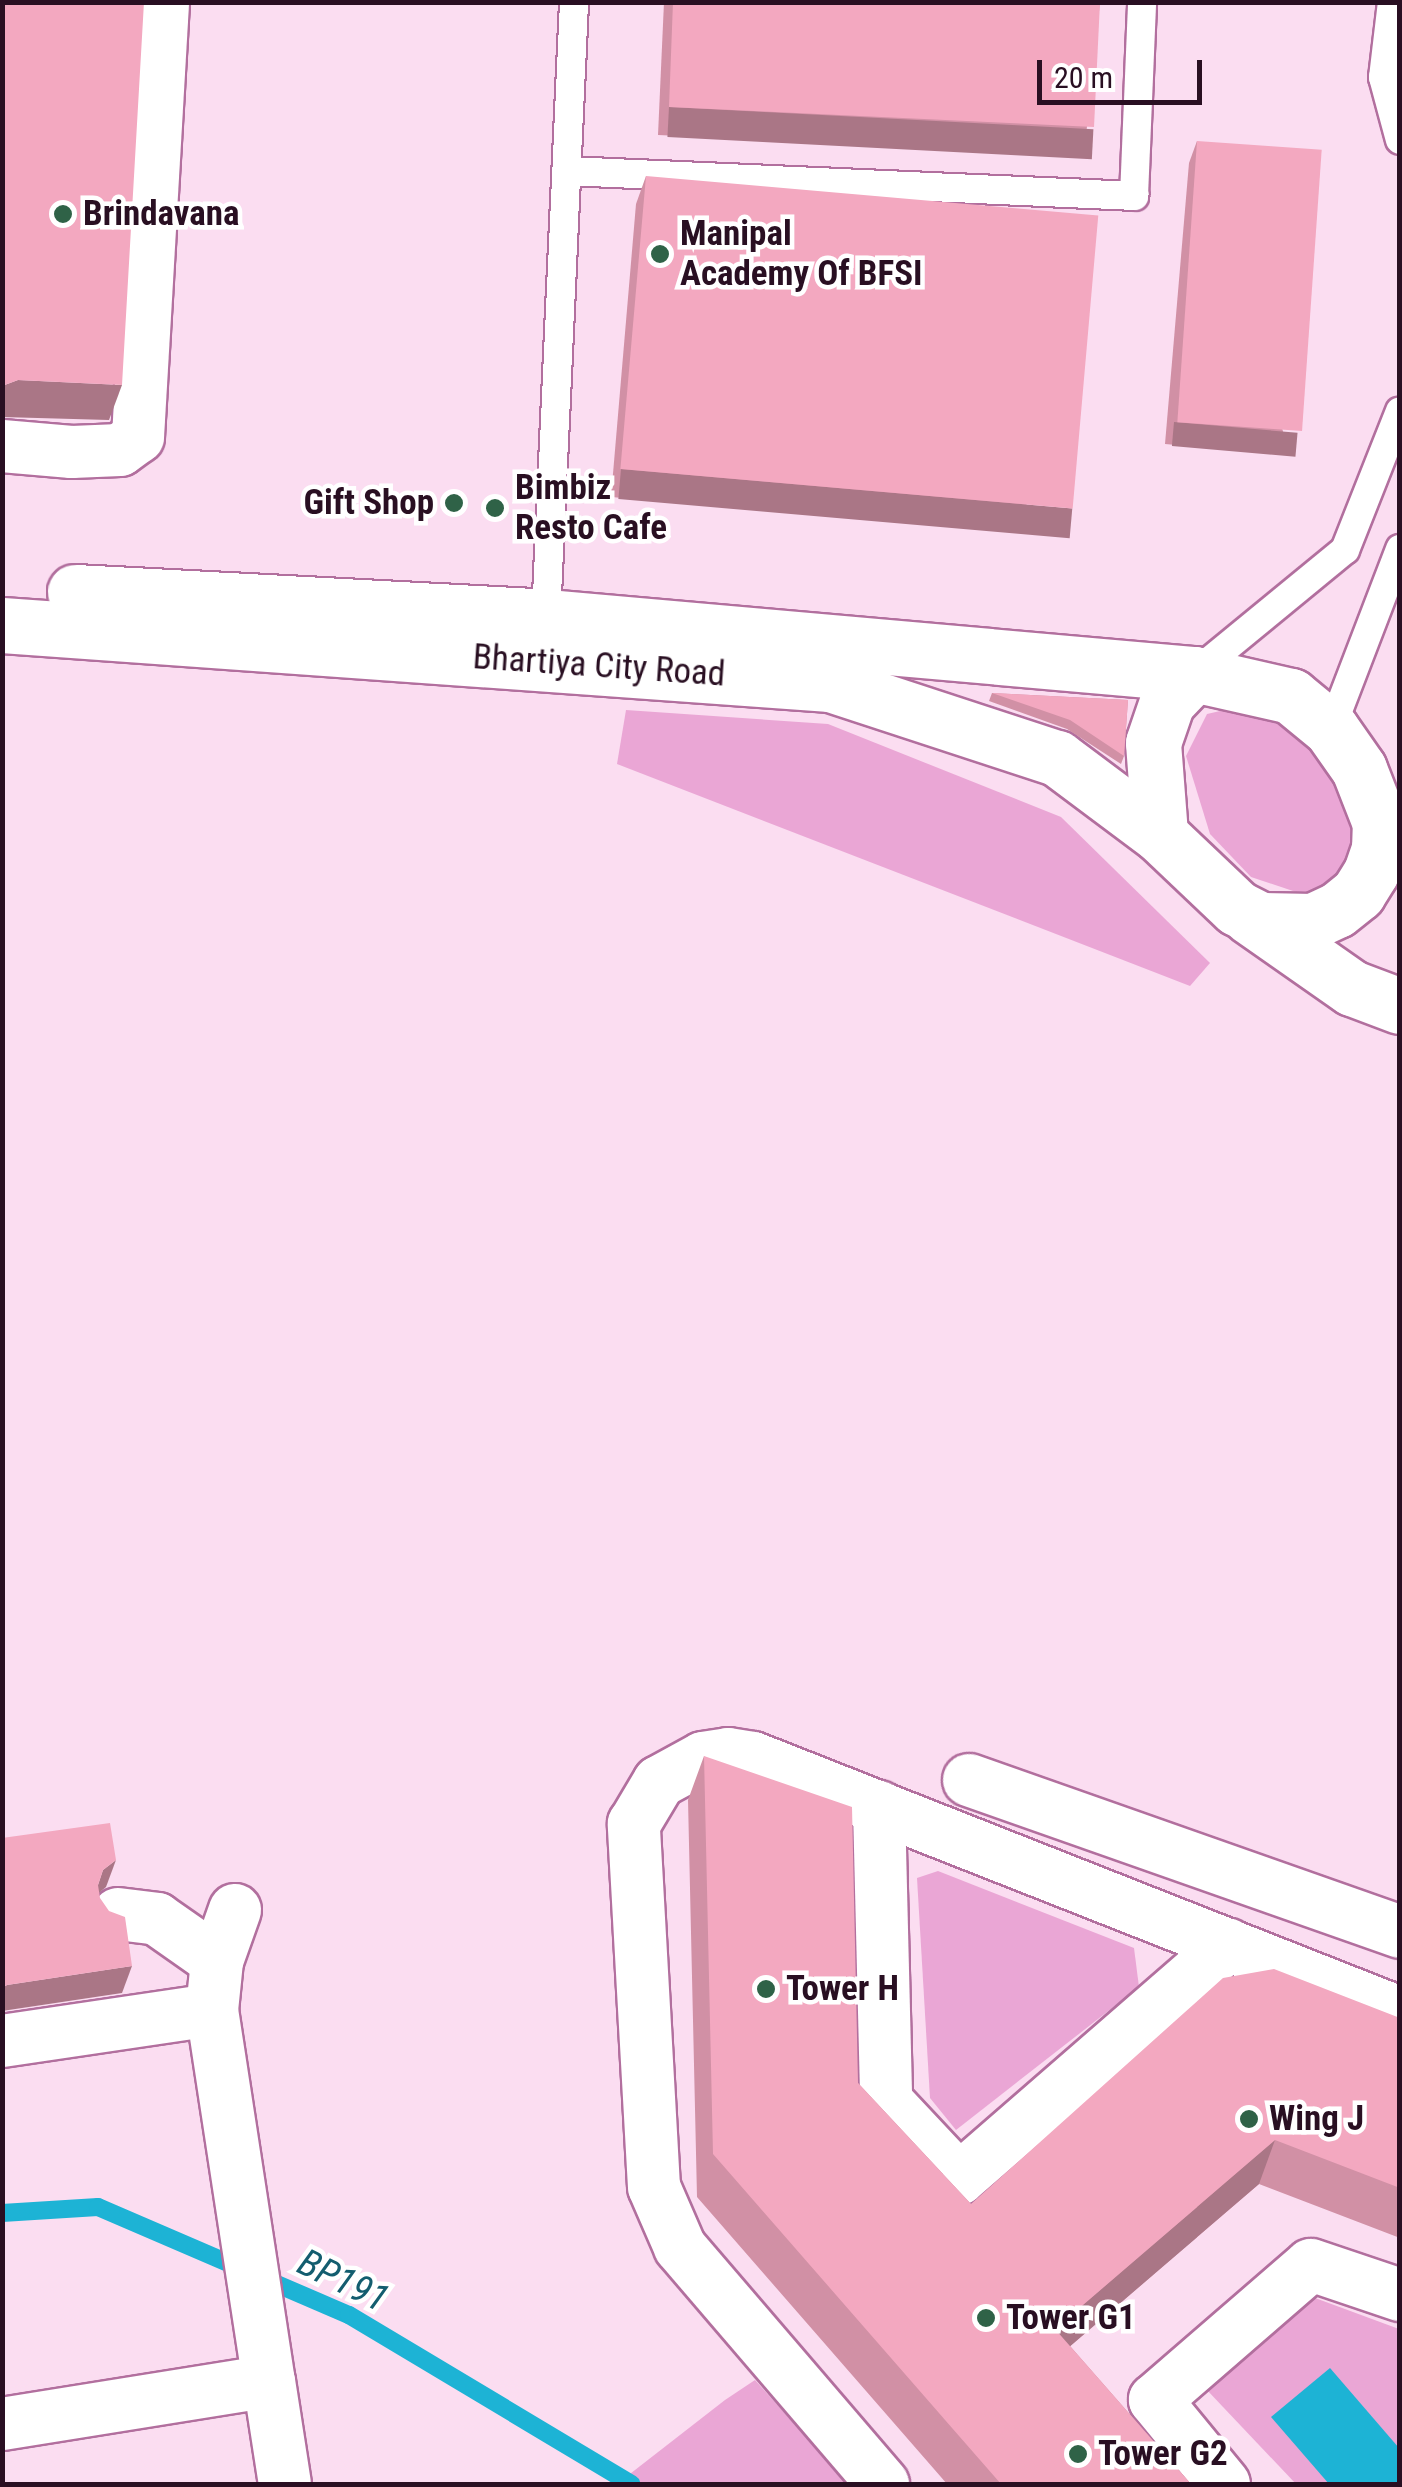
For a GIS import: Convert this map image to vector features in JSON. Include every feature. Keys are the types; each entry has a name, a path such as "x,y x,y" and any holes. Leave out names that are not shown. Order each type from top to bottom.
{"street":[{"path":"2,446 72,452 120,450 138,438 164,2"},
{"name":"Bhartiya City Road","path":"2,587 546,617 1194,674 1291,696 1331,729 1359,769 1390,837 1379,848 1358,893 1337,910 1313,921 1287,924 1261,920 1238,908"},
{"name":"Bhartiya City Road","path":"2,625 830,684 1057,758 1160,834 1238,908 1352,988 1400,1006"},
{"path":"1160,834 1153,743 1167,702 1194,674"},
{"path":"883,2484 703,2276 664,2216 650,2157 634,1824 644,1802 669,1775 703,1758 728,1754 753,1758 1400,2013"},
{"path":"969,1780 1400,1932"},
{"path":"879,1807 886,2101 959,2179 1228,1945"},
{"path":"235,1910 215,1985 285,2484"},
{"path":"118,1914 158,1919 215,1985"},
{"path":"2,2041 215,1985"},
{"path":"1224,2484 1155,2400 1311,2266 1400,2295"},
{"path":"2,2424 269,2382"}],"lane":[{"path":"546,617 574,2"},
{"path":"566,171 1134,196 1142,2"},
{"path":"1392,2 1383,77 1400,140"},
{"path":"1194,674 1346,550 1400,411"},
{"path":"1331,729 1400,549"}],"shaded area":[{"path":"1251,704 1285,721 1319,753 1348,805 1356,845 1345,886 1311,897 1251,877 1210,834 1186,756 1207,714"},
{"path":"626,710 828,724 1061,817 1210,963 1190,986 617,764"},
{"path":"938,1871 1134,1948 1139,1987 956,2130 930,2098 917,1878"},
{"path":"1307,2295 1399,2329 1399,2484 1296,2484 1206,2389"},
{"path":"755,2380 848,2484 617,2484 725,2400"}],"water":[{"path":"1330,2368 1399,2448 1399,2484 1329,2484 1271,2417"}],"building":[{"name":"Brindavana","path":"2,2 144,2 122,385 18,380 2,386"},
{"path":"673,2 1100,2 1094,127 669,107"},
{"path":"1197,141 1322,150 1302,431 1177,422"},
{"path":"646,176 1098,216 1073,508 620,469"},
{"path":"992,693 1128,700 1124,756 1070,720"},
{"path":"704,1756 852,1807 858,2083 971,2204 1223,1978 1274,1969 1400,2018 1400,2188 1275,2140 1055,2329 1191,2484 1001,2484 713,2154"},
{"path":"110,1823 116,1860 103,1870 98,1885 100,1898 109,1911 125,1917 132,1966 2,1988 2,1838"}],"waterway":[{"name":"BP191","path":"2,2213 98,2207 349,2315 631,2484"}],"place":[{"name":"Brindavana","path":"63,214"},
{"name":"Manipal Academy Of BFSI","path":"660,254"},
{"name":"Gift Shop","path":"454,503"},
{"name":"Bimbiz Resto Cafe","path":"495,508"},
{"name":"Tower H","path":"766,1989"},
{"name":"Wing J","path":"1249,2119"},
{"name":"Tower G1","path":"986,2318"},
{"name":"Tower G2","path":"1078,2454"}]}
